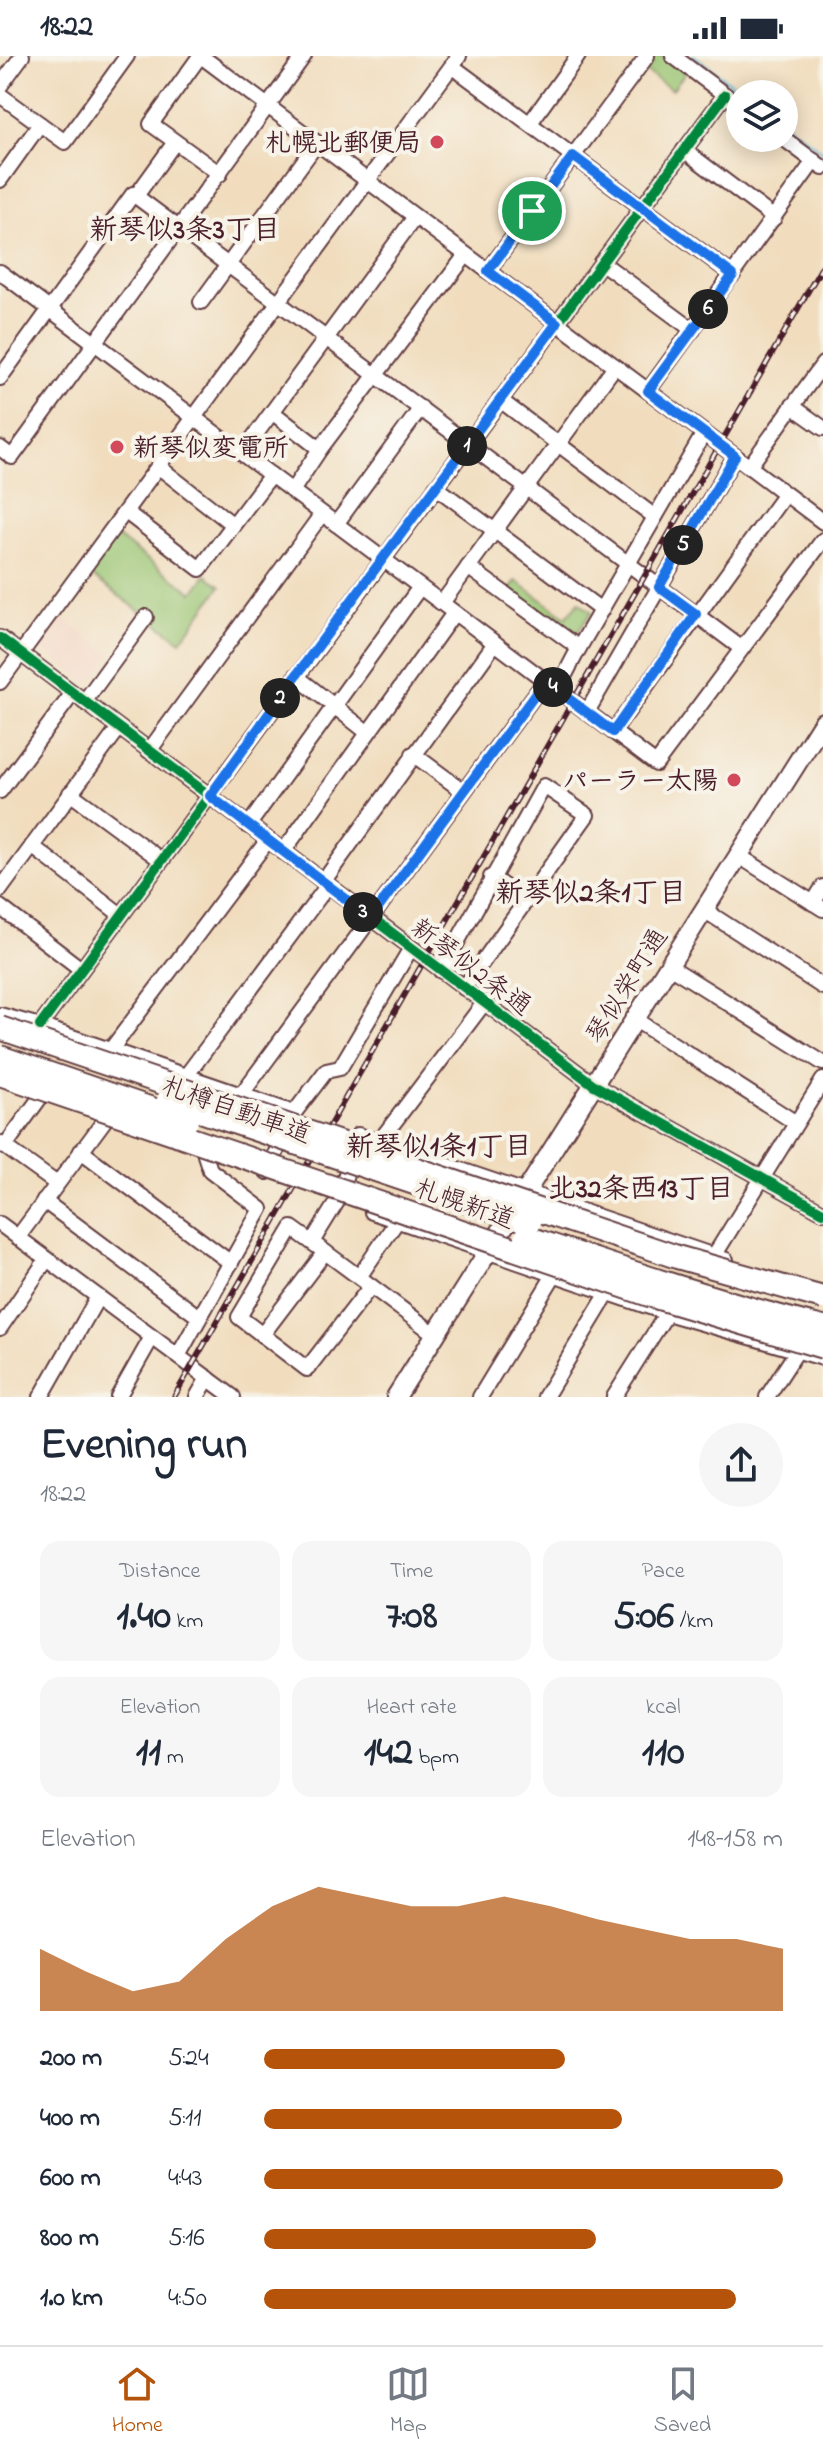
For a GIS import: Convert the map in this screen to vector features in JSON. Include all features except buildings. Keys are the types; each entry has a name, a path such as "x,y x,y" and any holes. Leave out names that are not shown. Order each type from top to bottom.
{"highway":[{"name":"札幌新道","path":"0,1028 677,1257 823,1298"},
{"name":"札樽自動車道","path":"0,1045 668,1269 823,1313"},
{"name":"札樽自動車道","path":"0,1057 392,1193 661,1282 823,1328"},
{"name":"札幌新道","path":"0,1074 655,1297 823,1347"}],"main road":[{"name":"琴似栄町通","path":"396,1397 823,722"}],"street":[{"path":"0,86 22,56"},
{"path":"0,95 65,142 127,56"},
{"path":"220,174 151,124 201,56 823,522"},
{"path":"0,448 12,457 304,56"},
{"path":"488,271 647,56"},
{"path":"40,1026 725,95 673,56"},
{"path":"530,123 569,59"},
{"path":"0,682 368,181 452,60 573,156 733,275"},
{"path":"0,180 40,124"},
{"path":"136,196 175,142"},
{"path":"201,302 317,143"},
{"path":"648,391 774,218 818,164 798,149"},
{"path":"684,150 774,218"},
{"path":"0,378 133,194 741,648"},
{"path":"242,453 415,217"},
{"path":"292,491 466,255"},
{"path":"601,262 693,330"},
{"path":"1,275 656,764 823,540"},
{"path":"749,467 823,364"},
{"path":"442,603 615,366"},
{"path":"500,400 655,517"},
{"path":"792,406 823,428"},
{"path":"336,524 421,408"},
{"path":"272,412 320,449"},
{"path":"241,1095 463,791 579,648 704,433"},
{"path":"587,712 735,456"},
{"path":"159,467 232,524"},
{"path":"126,512 200,569 271,475"},
{"path":"436,487 601,610"},
{"path":"613,732 785,494"},
{"path":"149,751 322,514"},
{"path":"468,567 579,648"},
{"path":"248,826 420,587"},
{"path":"283,852 454,613"},
{"path":"0,791 146,617"},
{"name":"新琴似2条通","path":"0,638 594,1085 823,1212"},
{"path":"186,1076 495,643"},
{"path":"296,676 367,732"},
{"path":"1,888 119,728"},
{"path":"413,754 463,791"},
{"path":"441,971 544,786 587,815 464,988"},
{"path":"70,793 161,860"},
{"path":"110,1051 268,840"},
{"path":"32,846 121,915"},
{"path":"739,856 818,906 823,887"},
{"path":"491,877 524,901"},
{"path":"0,907 81,969"},
{"path":"704,910 823,987"},
{"path":"0,1085 42,1095 107,1117 265,1176 294,1113 326,1071 340,1068 411,948"},
{"path":"669,966 823,1063"},
{"path":"379,1142 484,1003"},
{"path":"0,1015 294,1113"},
{"path":"634,1019 796,1123"},
{"path":"714,1256 823,1080"},
{"path":"42,1095 2,1144 57,1184"},
{"path":"18,1237 107,1117"},
{"path":"312,1242 338,1200 358,1135 714,1256 823,1287"},
{"path":"81,1151 231,1263"},
{"path":"178,1356 261,1209 210,1170 205,1155"},
{"path":"338,1200 667,1313 823,1358"},
{"path":"44,1201 199,1317"},
{"path":"397,1221 365,1282 307,1369 239,1317 292,1228 312,1242 325,1252 365,1282 436,1335"},
{"path":"0,1224 233,1397"},
{"path":"262,1335 325,1252"},
{"path":"0,1328 47,1259"},
{"path":"480,1397 554,1275"},
{"path":"545,1397 608,1293"},
{"path":"41,1397 98,1297"},
{"path":"614,1397 667,1313"},
{"path":"118,1397 152,1337"},
{"path":"773,1395 797,1351"},
{"path":"197,1397 208,1378"}],"shaded area":[{"path":"59,615 111,654 92,681 85,682 41,648 41,639"}],"green space":[{"path":"650,56 664,56 686,72 672,90 641,68"},
{"path":"116,536 193,593 206,575 221,586 181,641 89,574"},
{"path":"516,581 566,617 579,602 592,612 573,638 509,591"}],"waterway":[{"path":"694,56 726,80"},
{"path":"798,133 823,152"}],"railway":[{"path":"174,1397 823,265"}],"cycle path":[{"path":"40,1026 725,95"},
{"path":"0,638 594,1085 823,1212"}],"place":[{"name":"札幌北郵便局","path":"437,142"},
{"name":"新琴似変電所","path":"117,447"},
{"name":"パーラー太陽","path":"734,780"}],"district":[{"name":"新琴似3条3丁目","path":"185,228"},
{"name":"新琴似2条1丁目","path":"591,891"},
{"name":"新琴似1条1丁目","path":"439,1145"},
{"name":"北32条西13丁目","path":"641,1187"}],"route":[{"path":"573,156 733,275 648,391 735,456 659,587 696,614 613,732 545,681 371,918 210,796 557,323 488,271 532,211 573,156"}]}
